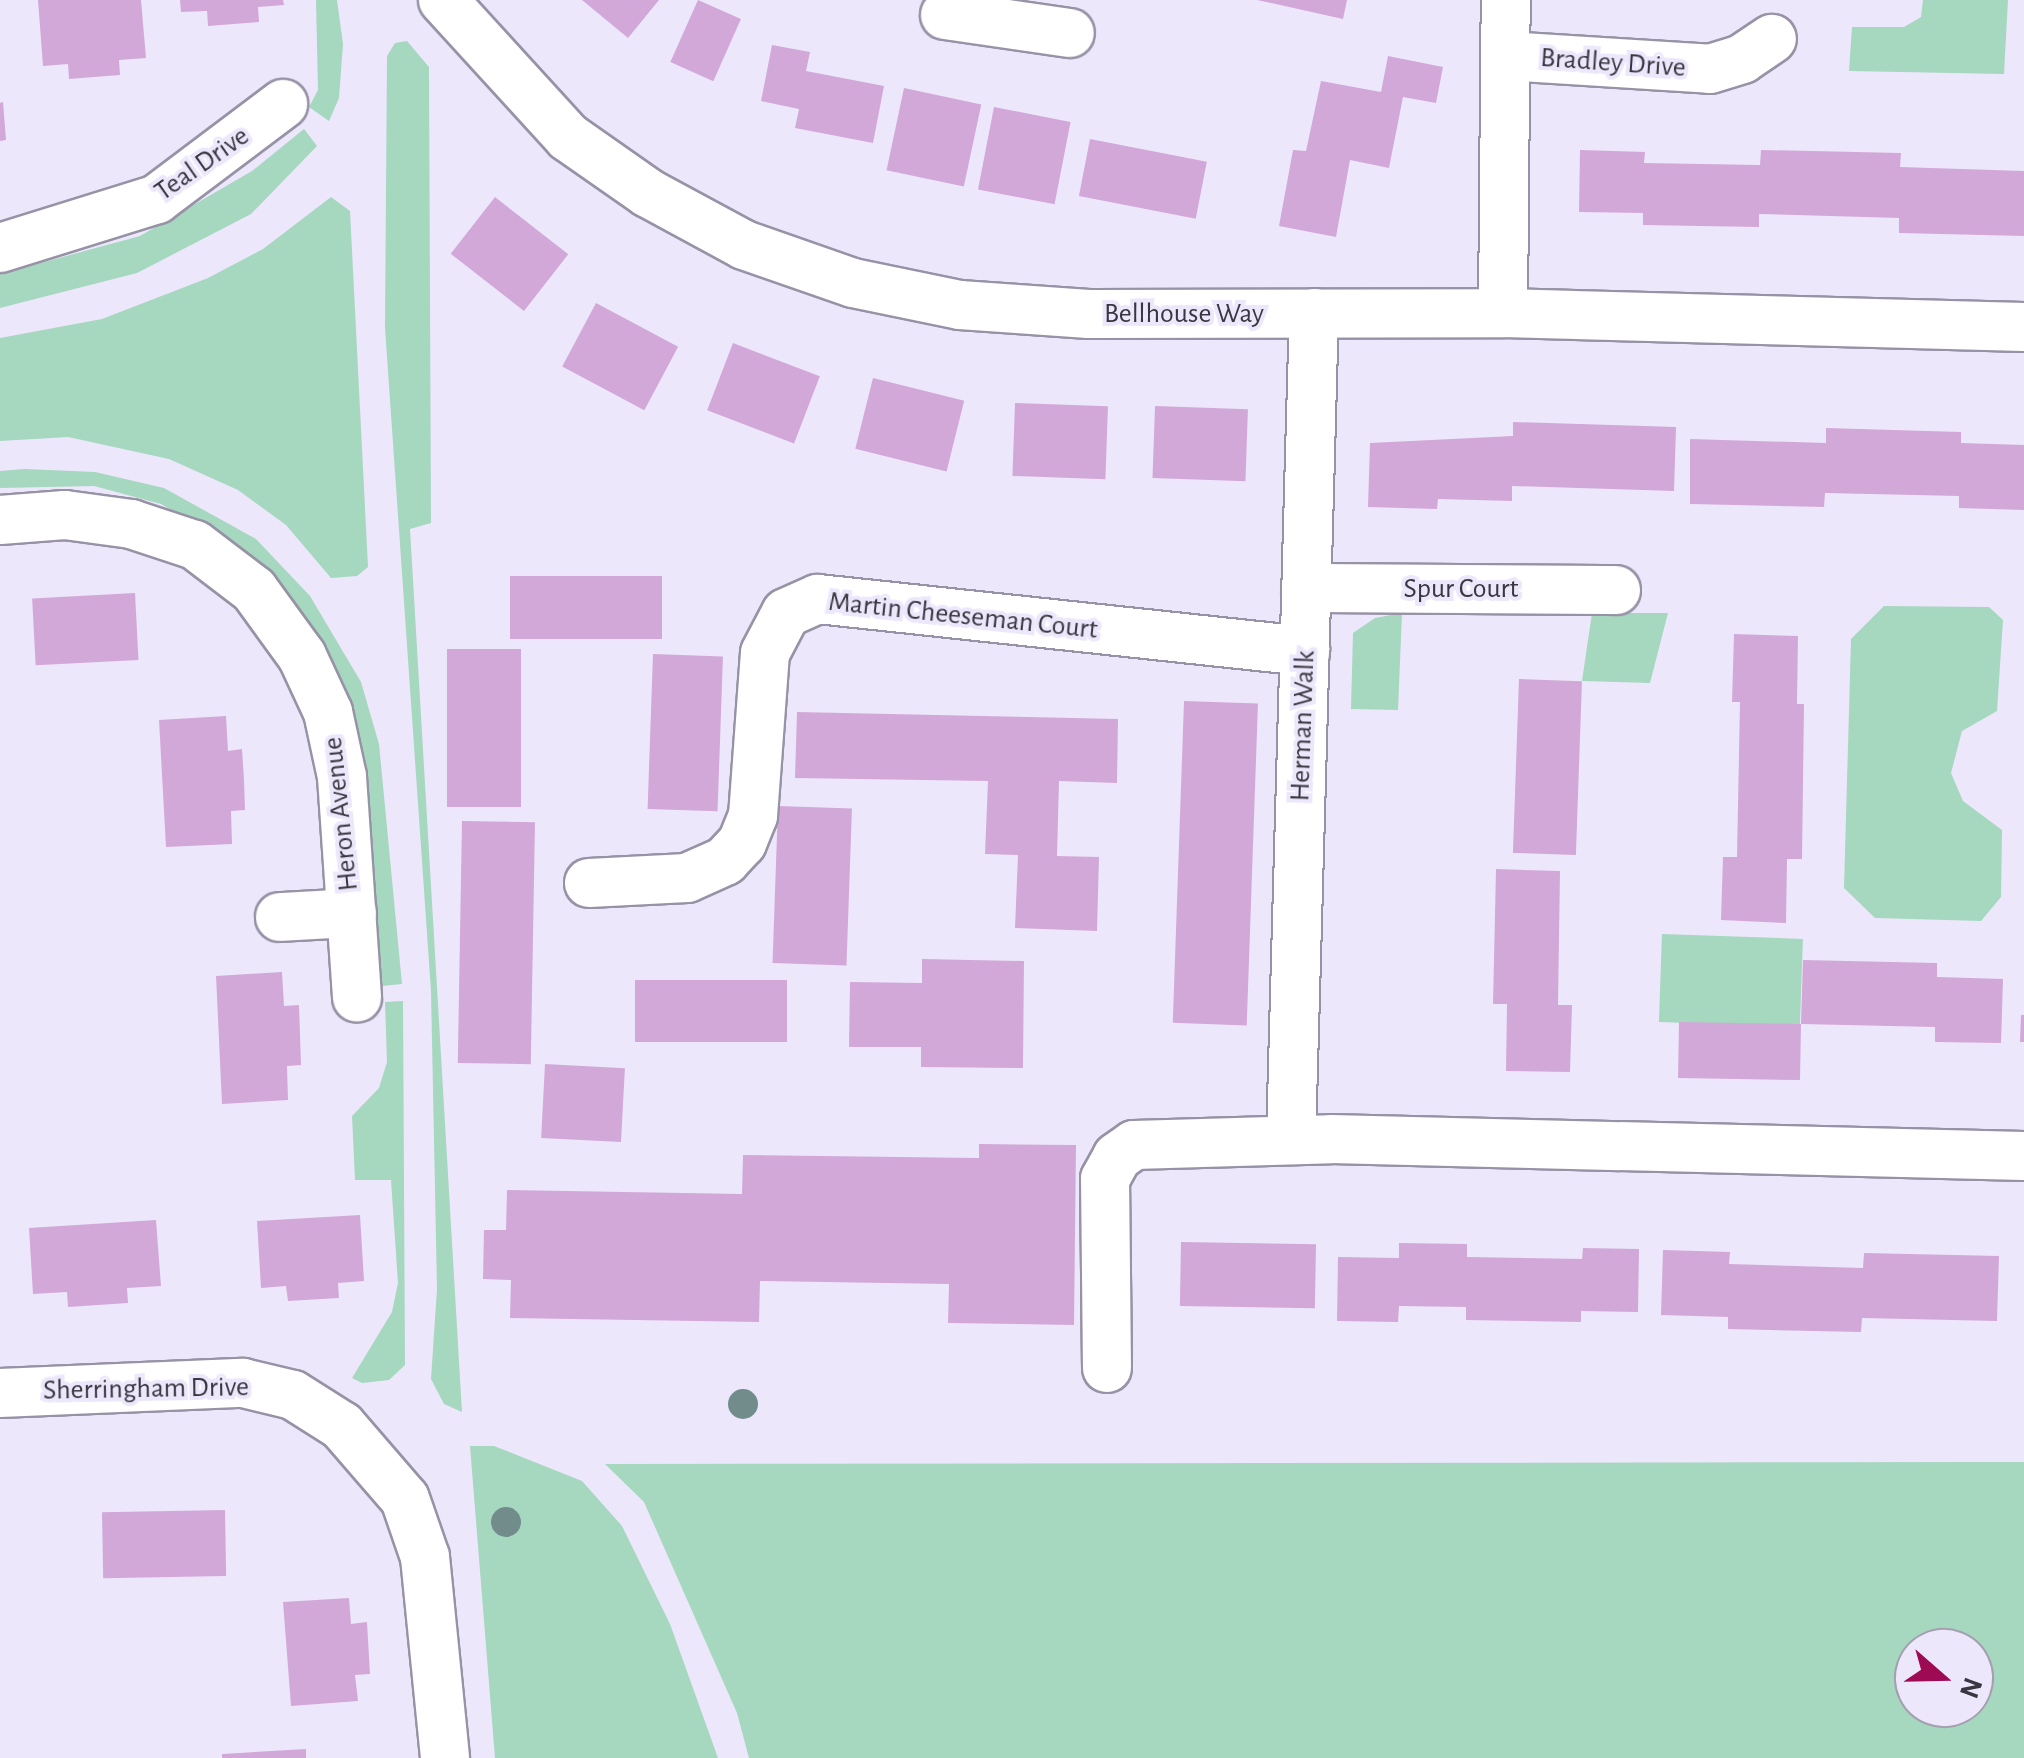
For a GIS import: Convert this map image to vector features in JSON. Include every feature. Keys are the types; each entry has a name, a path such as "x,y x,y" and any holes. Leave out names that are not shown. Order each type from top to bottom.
{"street":[{"name":"Bellhouse Way","path":"444,0 568,137 648,193 762,251 853,283 960,305 1089,314 1503,313 2024,327"},
{"name":"Bradley Drive","path":"1503,313 1506,0"},
{"path":"946,15 1001,11 1070,33"},
{"name":"Bradley Drive","path":"1506,56 1710,70 1742,59 1772,39"},
{"name":"Teal Drive","path":"0,248 157,198 283,104"},
{"name":"Herman Walk","path":"1291,1139 1314,313"},
{"name":"Heron Avenue","path":"0,520 64,515 131,524 195,545 254,590 302,656 328,712 342,777 357,997"},
{"name":"Spur Court","path":"1306,588 1616,590"},
{"name":"Martin Cheeseman Court","path":"590,883 657,884 688,878 725,861 742,843 753,816 765,653 786,612 818,599 1305,651"},
{"name":"Heron Avenue","path":"280,917 352,913"},
{"path":"1108,1368 1105,1179 1116,1157 1134,1144 1291,1139 2024,1156"},
{"name":"Sherringham Drive","path":"0,1393 243,1382 293,1395 342,1426 405,1499 425,1557 444,1758"}],"green space":[{"path":"316,0 337,0 343,44 339,98 329,121 309,107 318,90"},
{"path":"1923,0 2008,0 2004,74 1849,71 1852,27 1904,27 1921,17"},
{"path":"407,41 429,67 431,523 410,529 462,1412 444,1404 431,1379 437,1289 431,991 385,328 387,56 395,43"},
{"path":"304,129 317,146 251,214 137,273 0,308 0,274 140,236 252,171"},
{"path":"331,197 350,211 368,567 357,576 331,578 286,525 238,490 169,459 68,437 0,441 0,338 102,319 208,278 263,249"},
{"path":"0,471 95,472 164,488 256,539 310,596 361,682 379,744 402,984 382,986 361,763 313,633 286,594 248,555 161,504 94,486 0,488"},
{"path":"1884,606 1989,607 2003,620 1997,711 1962,731 1951,773 1963,801 2002,830 2001,897 1981,921 1875,918 1844,888 1851,639"},
{"path":"1402,613 1398,710 1351,709 1353,633 1375,618"},
{"path":"1592,613 1668,613 1650,683 1582,681"},
{"path":"1662,934 1803,939 1800,1027 1659,1022"},
{"path":"403,1001 405,1365 389,1380 362,1383 352,1378 392,1312 398,1283 391,1180 355,1180 352,1116 379,1088 387,1062 385,1002"},
{"path":"470,1446 494,1446 582,1481 622,1526 670,1624 718,1758 495,1758"},
{"path":"2024,1462 2024,1758 749,1758 737,1713 644,1502 605,1464"}],"building":[{"path":"38,0 141,0 146,58 119,60 120,75 69,79 68,64 43,66"},
{"path":"180,0 283,0 284,5 258,7 259,22 208,26 207,11 181,12"},
{"path":"582,0 659,0 628,38"},
{"path":"698,0 741,19 713,81 670,62"},
{"path":"1257,0 1347,0 1343,19"},
{"path":"772,45 810,52 806,71 884,86 873,143 795,128 799,109 761,101"},
{"path":"1388,56 1443,67 1436,103 1403,97 1389,168 1350,160 1336,237 1279,226 1293,150 1306,151 1321,81 1381,92"},
{"path":"904,88 981,104 964,187 887,170"},
{"path":"3,102 6,140 0,141 0,103"},
{"path":"994,107 1071,122 1055,204 978,189"},
{"path":"1090,139 1207,162 1196,219 1079,196"},
{"path":"1580,150 1645,152 1644,163 1760,165 1761,150 1901,153 1900,167 2024,171 2024,236 1899,233 1899,218 1759,214 1759,227 1643,225 1643,213 1579,212"},
{"path":"495,197 568,254 524,311 451,254"},
{"path":"596,303 678,347 644,410 562,367"},
{"path":"733,343 820,376 794,444 707,410"},
{"path":"873,378 964,401 947,472 855,449"},
{"path":"1015,403 1108,406 1105,479 1012,476"},
{"path":"1155,406 1248,409 1245,481 1152,478"},
{"path":"1513,422 1676,427 1674,491 1512,486 1512,501 1438,499 1437,509 1368,507 1370,443 1513,436"},
{"path":"1826,428 1961,432 1961,443 2024,445 2024,510 1959,508 1959,496 1825,493 1824,507 1690,504 1690,439 1826,443"},
{"path":"510,576 662,576 662,639 510,639"},
{"path":"135,593 139,660 36,665 32,598"},
{"path":"1734,634 1798,636 1797,704 1804,704 1802,859 1787,859 1786,923 1721,920 1723,857 1737,857 1740,702 1732,702"},
{"path":"447,649 521,649 521,807 447,807"},
{"path":"653,654 723,656 718,811 648,809"},
{"path":"1519,679 1582,681 1576,855 1513,853"},
{"path":"1184,701 1258,704 1247,1025 1173,1023"},
{"path":"797,712 1118,719 1117,783 1059,781 1057,856 1099,857 1097,931 1015,928 1018,855 985,854 988,781 795,778"},
{"path":"226,716 228,751 242,749 244,780 245,810 231,811 232,844 166,847 159,720"},
{"path":"778,806 852,809 846,965 773,963"},
{"path":"462,821 535,822 531,1064 458,1063"},
{"path":"1496,869 1560,871 1558,1005 1572,1005 1570,1072 1506,1071 1507,1004 1493,1004"},
{"path":"922,959 1024,961 1023,1068 921,1067 921,1047 849,1047 850,982 922,983"},
{"path":"1803,960 1937,963 1937,977 2003,979 2001,1043 1935,1042 1935,1027 1801,1024"},
{"path":"282,972 284,1006 299,1005 301,1065 287,1066 288,1100 222,1104 216,976"},
{"path":"635,980 787,980 787,1042 635,1042"},
{"path":"2024,1015 2024,1042 2020,1042"},
{"path":"1679,1022 1801,1024 1800,1080 1678,1078"},
{"path":"545,1064 625,1068 621,1142 541,1138"},
{"path":"979,1144 1076,1145 1074,1325 948,1323 949,1284 760,1281 759,1322 510,1318 511,1280 483,1279 484,1230 506,1230 507,1190 742,1194 743,1155 979,1158"},
{"path":"360,1215 364,1281 338,1283 339,1298 288,1301 286,1286 261,1288 257,1221"},
{"path":"156,1220 161,1286 127,1288 128,1303 68,1307 67,1292 33,1294 29,1228"},
{"path":"1181,1242 1316,1244 1315,1308 1180,1306"},
{"path":"1399,1243 1467,1244 1467,1257 1582,1259 1583,1248 1639,1249 1638,1312 1581,1311 1581,1322 1466,1320 1466,1307 1399,1306 1398,1322 1337,1321 1338,1257 1399,1258"},
{"path":"1663,1250 1730,1252 1729,1264 1863,1268 1864,1253 1999,1256 1997,1321 1862,1318 1861,1332 1728,1329 1728,1317 1661,1315"},
{"path":"225,1510 226,1576 103,1578 102,1512"},
{"path":"349,1598 351,1624 367,1622 370,1674 355,1675 358,1701 291,1706 283,1602"},
{"path":"306,1749 306,1758 222,1758 222,1754"}]}
